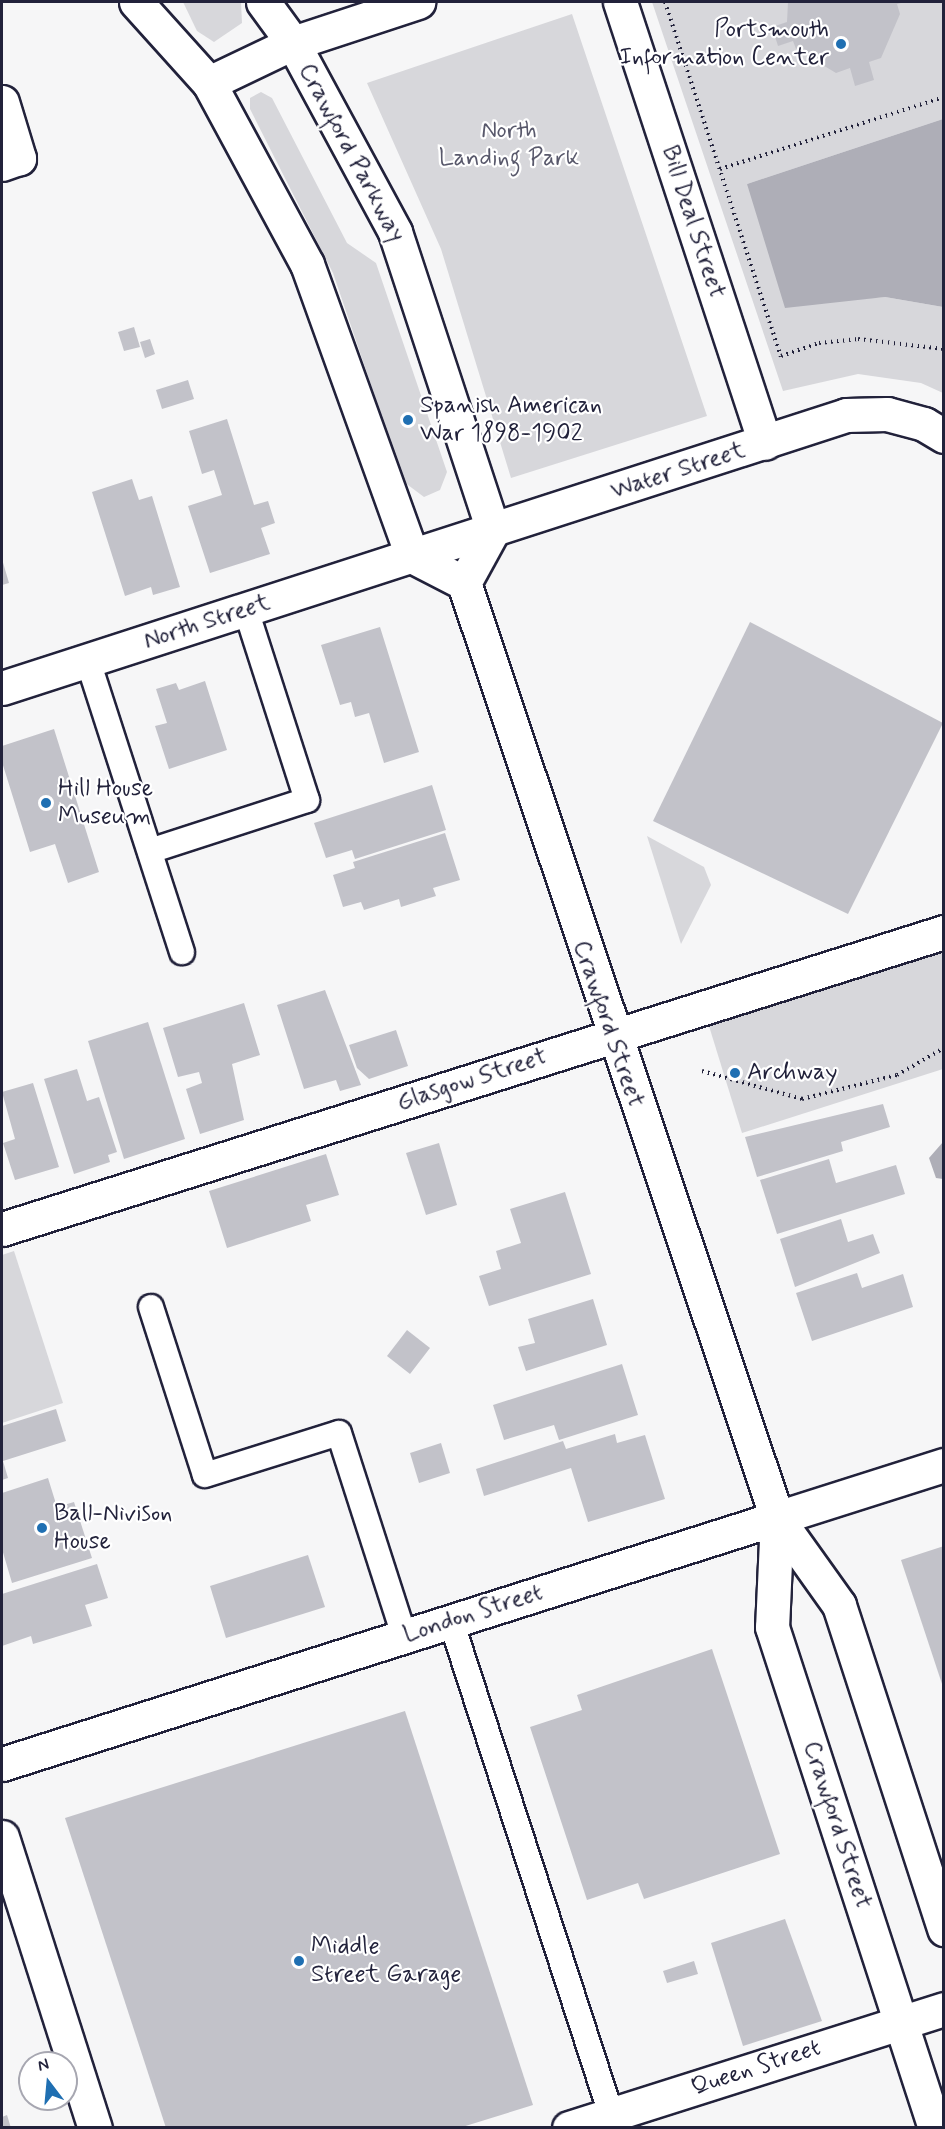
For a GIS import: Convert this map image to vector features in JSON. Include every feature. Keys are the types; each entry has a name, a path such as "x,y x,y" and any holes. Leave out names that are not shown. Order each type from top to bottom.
{"street":[{"path":"136,2 209,83 308,264 412,556 464,583 492,530"},
{"name":"Crawford Parkway","path":"262,2 293,43 396,232 492,530"},
{"path":"209,83 293,43 418,2"},
{"name":"Bill Deal Street","path":"620,2 765,443"},
{"path":"2,102 19,158 2,164"},
{"name":"Water Street","path":"412,556 846,415 887,414 924,424 944,436"},
{"name":"North Street","path":"2,688 412,556"},
{"name":"Crawford Street","path":"464,583 612,1036 777,1518 839,1605 944,1929"},
{"name":"Glasgow Street","path":"2,1229 944,932"},
{"name":"London Street","path":"2,1764 944,1465"},
{"name":"Crawford Street","path":"777,1518 772,1627 935,2127"},
{"path":"2,1838 95,2127"},
{"name":"Queen Street","path":"569,2127 944,2008"}],"lane":[{"path":"150,851 307,800 246,610"},
{"path":"88,661 182,952"},
{"path":"151,1307 205,1475 339,1433 404,1636"},
{"path":"451,1621 611,2114"}],"path":[{"path":"665,2 781,356 819,343 858,339 944,349"},
{"path":"720,169 944,97"},
{"path":"702,1071 802,1099 897,1075 944,1048"}],"green space":[{"path":"183,2 241,2 242,23 214,42 197,31"},
{"path":"652,2 943,2 943,119 747,184 839,300 885,297 943,307 943,393 921,383 858,374 783,391"},
{"name":"North Landing Park","path":"572,14 707,416 511,478 441,249 367,83"},
{"path":"261,92 272,98 347,243 376,263 447,472 440,490 424,497 404,482 333,273 250,109 250,98"},
{"path":"647,836 704,867 711,885 681,944"},
{"path":"943,952 943,1069 742,1133 709,1026"},
{"path":"14,1251 63,1403 2,1423 2,1255"}],"shaded area":[{"path":"943,119 943,307 885,297 785,308 747,184"},
{"path":"943,1142 943,1179 936,1178 929,1158"}],"building":[{"name":"Portsmouth Information Center","path":"788,2 905,2 897,4 900,14 881,58 869,62 874,80 855,86 850,68 836,73 796,49 793,41 778,46 772,27 787,22"},
{"path":"134,327 140,347 124,351 118,332"},
{"path":"150,339 155,354 145,358 140,342"},
{"path":"188,380 194,399 162,409 156,390"},
{"path":"227,419 254,505 268,501 275,523 261,528 270,554 210,573 188,506 222,495 214,470 202,474 189,431"},
{"path":"132,479 139,500 152,496 180,587 153,595 151,587 125,596 92,492"},
{"path":"2,559 9,583 2,585"},
{"path":"750,622 943,723 848,914 653,821"},
{"path":"380,627 419,752 384,763 369,713 355,717 351,702 340,705 321,645"},
{"path":"205,681 227,750 169,769 155,726 167,723 156,689 176,683 179,690"},
{"name":"Hill House Museum","path":"54,729 99,872 68,883 55,844 30,852 2,762 2,746"},
{"path":"432,785 446,830 355,859 352,850 326,858 314,823"},
{"path":"445,833 460,880 433,888 436,896 401,907 399,899 364,910 361,902 343,907 333,875 355,868 353,862"},
{"path":"325,990 361,1085 340,1091 336,1080 304,1089 277,1005"},
{"path":"244,1003 260,1055 232,1064 244,1120 200,1134 186,1089 202,1083 199,1072 178,1077 163,1028"},
{"path":"148,1022 185,1139 124,1159 88,1041"},
{"path":"396,1030 408,1066 369,1079 357,1068 349,1045"},
{"path":"77,1069 87,1101 99,1097 117,1152 108,1155 110,1162 74,1174 44,1079"},
{"path":"33,1083 59,1167 15,1180 3,1143 15,1139 2,1092"},
{"path":"883,1104 890,1127 841,1142 843,1151 757,1177 745,1137"},
{"path":"439,1143 457,1205 426,1215 406,1153"},
{"path":"326,1154 339,1195 306,1205 311,1221 227,1248 209,1191"},
{"path":"829,1159 836,1183 896,1165 905,1194 777,1234 760,1180"},
{"path":"565,1192 591,1274 489,1306 479,1276 501,1269 496,1251 521,1243 510,1209"},
{"path":"841,1219 848,1242 873,1234 880,1253 795,1287 780,1239"},
{"path":"857,1273 862,1288 903,1274 913,1307 812,1341 796,1293"},
{"path":"593,1299 607,1345 526,1371 518,1347 535,1343 528,1319"},
{"path":"407,1330 430,1348 410,1374 387,1356"},
{"path":"622,1364 638,1415 559,1440 554,1425 504,1440 493,1405"},
{"path":"56,1409 66,1441 3,1461 8,1478 2,1480 2,1426"},
{"path":"615,1434 617,1443 645,1435 665,1499 588,1522 571,1468 484,1496 476,1469 563,1441 566,1449"},
{"path":"441,1443 450,1473 419,1483 410,1453"},
{"name":"Ball-Nivison House","path":"48,1478 57,1507 74,1502 92,1558 12,1583 2,1549 2,1493"},
{"path":"944,1546 944,1687 943,1687 901,1560"},
{"path":"308,1555 325,1607 226,1638 210,1586"},
{"path":"97,1564 108,1598 85,1605 92,1626 33,1644 31,1636 2,1646 2,1594"},
{"path":"712,1649 780,1854 644,1899 638,1883 587,1900 530,1727 582,1710 577,1695"},
{"name":"Middle Street Garage","path":"405,1711 533,2105 459,2128 166,2128 65,1818"},
{"path":"785,1919 822,2021 743,2046 711,1943"},
{"path":"694,1961 698,1974 667,1983 663,1971"},
{"path":"7,2115 11,2128 2,2128 2,2117"}],"place":[{"name":"Portsmouth Information Center","path":"841,44"},
{"name":"Spanish American War 1898-1902","path":"408,420"},
{"name":"Hill House Museum","path":"46,803"},
{"name":"Archway","path":"735,1073"},
{"name":"Ball-Nivison House","path":"42,1528"},
{"name":"Middle Street Garage","path":"299,1961"}]}
